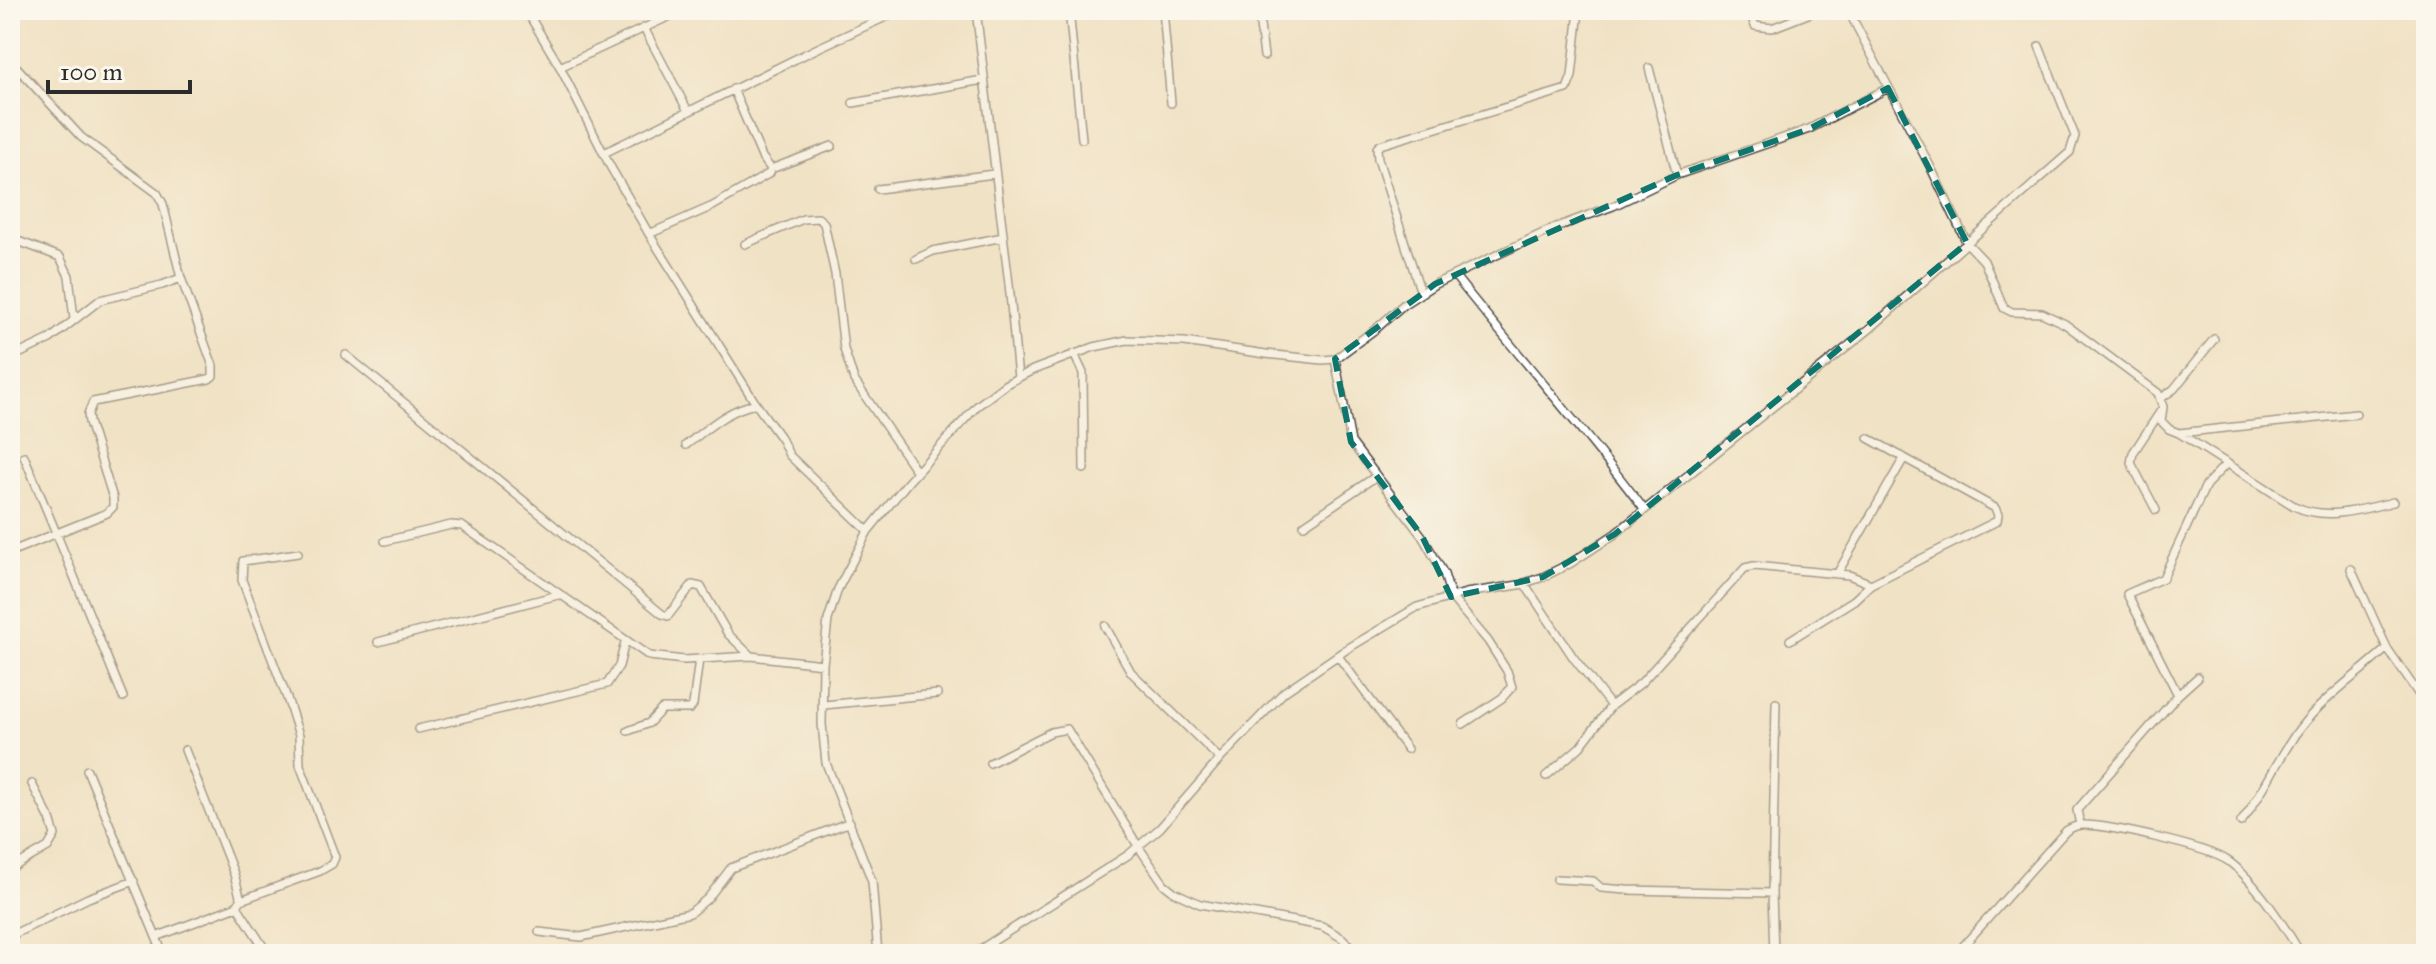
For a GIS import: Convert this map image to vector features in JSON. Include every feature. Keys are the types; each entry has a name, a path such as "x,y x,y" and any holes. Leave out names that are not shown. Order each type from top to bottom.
{"street":[{"path":"526,10 649,234 789,455 868,531"},
{"path":"560,67 683,10"},
{"path":"604,153 901,10"},
{"path":"976,10 1018,378"},
{"path":"1069,10 1082,139"},
{"path":"1163,10 1171,103"},
{"path":"1258,10 1264,56"},
{"path":"1421,293 1377,148 1567,89 1572,76 1579,10"},
{"path":"1755,10 1752,18 1755,26 1772,28 1818,10"},
{"path":"1848,10 1967,243 1984,261 2004,308 2012,312 2042,313 2065,324 2158,393 2161,421 2169,429 2310,514 2339,514 2393,502"},
{"path":"644,28 688,111"},
{"path":"973,954 1114,866 1160,828 1284,692 1417,607 1524,583 1571,563 1615,534 1643,508 1872,327 2053,170 2074,146 2075,136 2039,46"},
{"path":"10,60 81,137 157,193 163,204 181,278 213,366 213,376 204,380 93,402 88,414 89,422 113,498 113,507 107,513 10,552"},
{"path":"1649,68 1677,175"},
{"path":"853,103 983,80"},
{"path":"878,954 872,881 826,763 822,724 823,664 831,610 838,589 868,531 977,406 1018,378 1074,354 1127,340 1223,345 1289,357 1335,359 1421,293 1454,275 1677,175 1809,129 1888,88"},
{"path":"733,89 762,157 771,169"},
{"path":"649,234 713,206 770,173 771,169 832,146"},
{"path":"878,189 994,174"},
{"path":"745,244 803,219 818,218 824,223 835,274 844,349 854,380 917,472"},
{"path":"916,259 933,251 1003,237"},
{"path":"10,242 18,241 60,257 69,276 74,319"},
{"path":"1454,275 1643,508"},
{"path":"10,358 50,339 100,300 181,278"},
{"path":"2156,510 2131,463 2133,453 2161,403 2214,339"},
{"path":"1074,354 1083,373 1084,469"},
{"path":"346,355 662,614 668,616 673,612 692,585 701,587 728,634 751,656"},
{"path":"1335,359 1351,442 1422,536 1444,574 1451,597 1488,641 1507,671 1512,687 1502,698 1463,724"},
{"path":"686,445 728,414 740,407 756,404"},
{"path":"2179,433 2356,414"},
{"path":"1790,640 1854,600 1871,584 1997,521 1995,508 1868,438"},
{"path":"24,456 54,532 71,563 123,697"},
{"path":"1837,574 1904,458"},
{"path":"2178,695 2127,594 2163,578 2206,485 2227,463"},
{"path":"1304,525 1375,477"},
{"path":"385,541 451,525 462,526 649,656 699,659 751,656 823,664"},
{"path":"156,937 320,871 332,864 335,857 300,765 299,735 244,587 241,569 243,561 248,559 298,553"},
{"path":"1546,776 1580,747 1611,706 1641,683 1745,568 1754,566 1837,574 1871,584"},
{"path":"2351,569 2387,648 2426,705"},
{"path":"1524,583 1573,657 1611,706"},
{"path":"378,642 558,595"},
{"path":"1105,626 1131,672 1220,759"},
{"path":"418,729 607,684 619,666 625,642"},
{"path":"2241,822 2267,786 2298,730 2387,648"},
{"path":"1338,656 1407,749"},
{"path":"628,731 649,723 662,709 690,709 699,659"},
{"path":"2080,825 2077,810 2086,798 2178,695 2198,677"},
{"path":"824,705 937,694"},
{"path":"1774,954 1772,893 1776,703"},
{"path":"990,763 1051,732 1067,729 1164,884 1186,900 1322,926 1342,938 1358,954"},
{"path":"185,750 234,874 239,903 268,954"},
{"path":"87,770 163,954"},
{"path":"10,869 48,847 55,835 32,784"},
{"path":"539,932 581,937 690,913 708,898 731,868 850,822"},
{"path":"1956,954 2066,831 2080,825 2121,829 2227,859 2267,904 2301,954"},
{"path":"1557,879 1593,881 1601,888 1614,889 1772,893"},
{"path":"10,936 88,898 134,881"}],"highlighted area":[{"path":"1888,88 1967,243 1615,534 1543,577 1451,597 1422,536 1351,442 1335,359 1435,284 1677,175 1809,129"}]}
